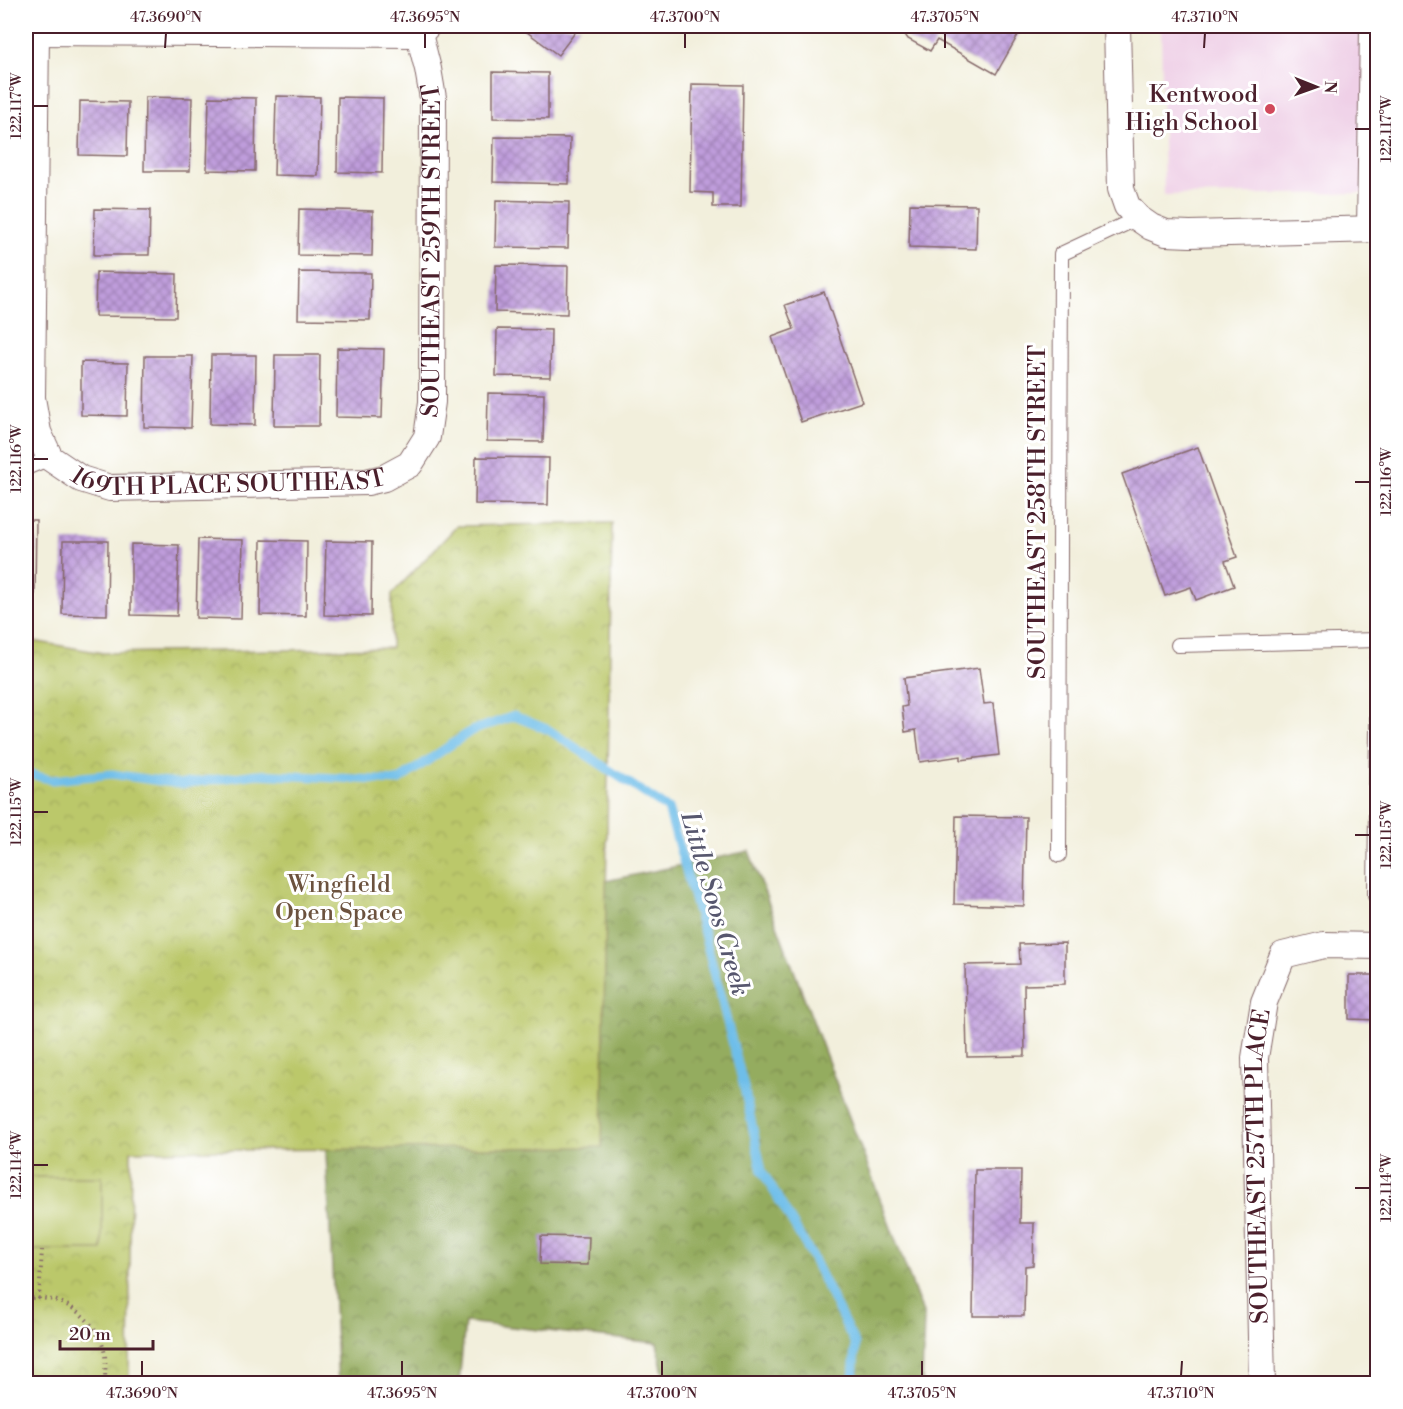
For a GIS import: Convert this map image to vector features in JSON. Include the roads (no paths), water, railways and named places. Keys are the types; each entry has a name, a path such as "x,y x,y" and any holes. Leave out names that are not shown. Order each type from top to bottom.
{"street":[{"path":"1117,26 1122,189 1127,206 1138,218 1166,233 1371,229"},
{"path":"50,458 38,432 33,398 31,32 423,29"},
{"name":"SOUTHEAST 259TH STREET","path":"410,464 427,437 432,402 433,98 423,29"},
{"name":"169TH PLACE SOUTHEAST","path":"50,458 81,479 110,488 367,482 384,478 410,464"},
{"name":"SOUTHEAST 257TH PLACE","path":"1262,1383 1256,1058 1264,1002 1283,955 1324,945 1377,946"}],"lane":[{"path":"1367,26 1372,131 1371,229"},
{"name":"SOUTHEAST 258TH STREET","path":"1059,855 1061,254 1138,218"},
{"path":"26,468 50,458"},
{"path":"1178,645 1377,640"},
{"path":"1375,896 1377,645"}],"waterway":[{"name":"Little Soos Creek","path":"26,773 52,780 112,774 181,784 257,774 398,781 471,731 514,716 549,730 668,809 704,933 743,1083 762,1171 809,1251 855,1344 853,1384"}],"place":[{"name":"Kentwood High School","path":"1270,109"}],"park label":[{"name":"Wingfield Open Space","path":"339,899"}]}
